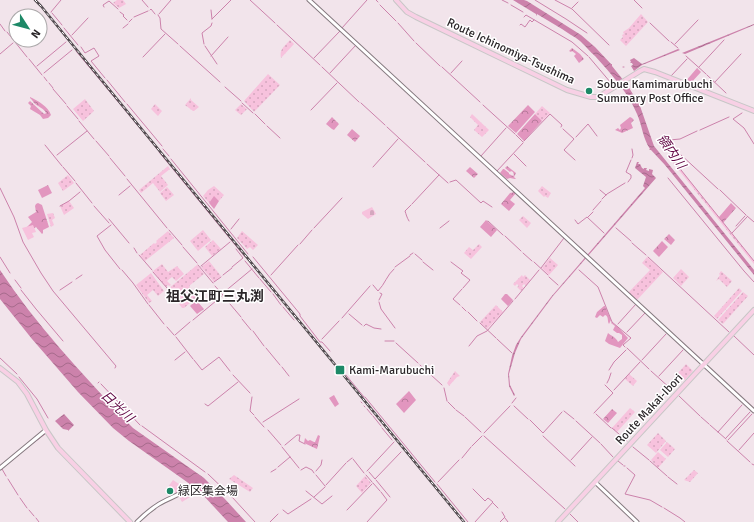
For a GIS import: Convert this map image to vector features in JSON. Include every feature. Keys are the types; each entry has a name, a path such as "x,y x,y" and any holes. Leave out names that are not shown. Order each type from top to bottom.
{"main road":[{"name":"Route Ichinomiya-Tsushima","path":"396,0 416,18 568,90 582,95 594,97 600,96 644,69 650,70 754,111"},
{"name":"Route Makai-Ibori","path":"558,522 754,310"},
{"path":"0,368 14,379 27,394 53,443 130,522"}],"street":[{"path":"309,0 754,411"},
{"path":"0,468 46,430"},
{"path":"595,482 637,522"},
{"path":"137,522 160,503 190,487"}],"green space":[{"path":"117,0 123,0 126,4 119,8 113,3"},
{"path":"641,14 648,22 626,46 620,40 623,37 623,32 629,28"},
{"path":"290,40 294,44 281,58 284,46"},
{"path":"572,48 584,59 579,63 574,56 576,54 569,51"},
{"path":"697,68 701,72 690,84 685,82"},
{"path":"268,74 280,85 254,112 244,101"},
{"path":"30,97 48,109 51,115 48,118 43,119 40,115 30,109 31,106 28,103 30,101 43,113 46,113 34,103"},
{"path":"191,98 191,100 199,107 194,111 185,105"},
{"path":"85,99 94,111 83,121 73,109"},
{"path":"155,104 162,111 158,116 151,109"},
{"path":"241,104 247,109 241,115 235,110"},
{"path":"528,105 535,112 516,133 508,126"},
{"path":"542,106 550,113 542,121 535,114"},
{"path":"472,114 489,130 482,137 474,130 478,125 470,117"},
{"path":"535,114 542,121 524,141 517,134"},
{"path":"332,117 339,124 334,130 326,124"},
{"path":"630,117 634,120 631,123 633,128 622,133 615,130 618,128 620,130 620,125"},
{"path":"352,129 360,136 355,142 347,135"},
{"path":"678,155 675,161 681,170 754,261 754,264 673,163"},
{"path":"168,166 170,169 161,176 168,185 160,192 153,183 141,193 139,190"},
{"path":"507,166 516,173 514,177 516,179 507,179 500,173 504,169 509,174 514,175 513,172 510,172 505,168"},
{"path":"470,167 478,174 474,178 466,171"},
{"path":"68,175 74,183 63,191 58,183"},
{"path":"48,185 52,193 42,198 38,190"},
{"path":"214,186 224,195 219,201 214,197 209,203 203,196"},
{"path":"542,186 551,193 548,198 545,196 544,197 538,191"},
{"path":"167,187 174,195 166,201 160,193"},
{"path":"510,193 516,193 510,200 515,204 509,211 501,204"},
{"path":"214,196 219,201 214,209 209,203"},
{"path":"69,201 74,208 64,215 60,206"},
{"path":"38,203 42,205 49,227 43,230 42,234 36,227 33,229 27,227 32,222 28,217 36,212 35,206"},
{"path":"731,203 736,208 723,223 719,217"},
{"path":"372,207 376,214 368,219 362,214 362,212"},
{"path":"53,213 55,218 52,220 54,225 51,227 47,214"},
{"path":"523,216 531,223 527,228 519,220"},
{"path":"486,220 497,230 491,237 480,227"},
{"path":"33,225 36,232 32,233 34,237 28,240 22,228"},
{"path":"203,230 211,240 198,251 190,241"},
{"path":"168,231 174,238 145,261 140,255 154,243 155,244 157,242 156,241"},
{"path":"242,231 258,245 253,250 250,247 247,249 237,238"},
{"path":"669,234 675,240 671,245 664,239"},
{"path":"213,240 221,249 212,256 205,247"},
{"path":"662,241 668,247 659,257 653,251"},
{"path":"479,244 482,247 471,259 464,253 469,247 473,250"},
{"path":"647,257 663,272 637,300 628,293 650,270 642,263"},
{"path":"550,258 558,265 549,275 542,268"},
{"path":"209,261 221,276 214,282 201,267"},
{"path":"162,264 168,272 177,266 184,274 176,281 172,277 167,281 171,285 166,287 153,271"},
{"path":"197,265 204,274 189,286 197,297 182,308 168,289"},
{"path":"681,269 689,277 681,286 673,278"},
{"path":"721,271 732,281 727,287 719,279 716,281"},
{"path":"151,273 164,291 158,296 153,290 147,295 152,301 149,303 136,285"},
{"path":"522,275 523,277 525,275 530,280 526,286 524,284 522,286 524,288 521,291 517,287 519,286 517,284 515,286 513,284"},
{"path":"739,288 742,291 717,319 714,316"},
{"path":"743,292 748,296 723,324 718,320"},
{"path":"505,294 513,300 508,306 501,299"},
{"path":"196,300 204,309 197,314 190,306"},
{"path":"496,305 503,312 487,329 480,322"},
{"path":"604,306 611,320 609,324 605,315 603,317 600,315 597,318 595,317 597,312"},
{"path":"611,322 628,338 620,348 605,341 608,333 618,342 622,339 622,335 613,330 615,326"},
{"path":"686,364 693,371 685,380 678,373"},
{"path":"455,371 460,376 457,377 449,386 447,383"},
{"path":"629,374 637,381 633,386 625,379"},
{"path":"409,391 416,400 404,413 396,404"},
{"path":"334,395 339,404 335,407 329,398"},
{"path":"630,408 635,412 617,432 612,428"},
{"path":"612,409 617,413 608,423 603,419"},
{"path":"658,433 666,441 656,453 647,445"},
{"path":"318,435 320,436 317,449 304,443 305,438 308,441 310,440 315,442"},
{"path":"667,442 675,449 668,457 660,450"},
{"path":"658,452 666,459 658,468 651,460"},
{"path":"694,470 698,473 690,482 684,480"},
{"path":"234,475 253,488 250,492 229,479"},
{"path":"365,476 371,483 362,493 356,486"},
{"path":"173,480 185,488 176,493 168,487"},
{"path":"189,490 193,494 182,502 179,497"}],"water":[{"path":"513,0 527,1 581,35 612,64 640,106 654,146 754,270 754,275 665,165 651,150 649,150 650,149 639,118 629,98 595,56 578,39 537,14 536,16 536,14"},
{"path":"754,24 685,54 682,53"},
{"path":"678,49 680,50 642,65 634,71 631,66 633,65 632,63 630,63 630,60 634,58 642,64"},
{"path":"637,162 639,162 638,164 640,164 642,168 647,168 646,170 653,170 652,174 656,178 553,296 521,339 509,374 510,385 515,395 514,396 509,386 508,374 516,345 551,297 645,188 643,186 646,177 635,168"},
{"path":"0,270 44,329 125,420 133,428 204,478 246,522 228,522 203,495 113,428 78,392 0,299"},
{"path":"64,414 74,425 68,431 63,429 55,421"}],"waterway":[{"path":"51,12 61,0"},
{"path":"142,0 148,7"},
{"path":"159,14 171,0"},
{"path":"212,19 231,0"},
{"path":"250,0 275,23"},
{"path":"342,28 367,0"},
{"path":"502,0 508,3"},
{"path":"535,0 587,33"},
{"path":"555,0 572,9 609,45"},
{"path":"634,0 642,8"},
{"path":"104,7 103,5 109,1 118,9"},
{"path":"572,8 578,2"},
{"path":"380,5 396,21"},
{"path":"511,5 523,12"},
{"path":"150,10 151,9 155,14"},
{"path":"211,10 212,19"},
{"path":"134,17 148,11"},
{"path":"120,12 127,20"},
{"path":"52,13 62,25"},
{"path":"158,15 160,18 161,29 178,44"},
{"path":"524,17 526,15 572,42 588,56"},
{"path":"72,35 88,18"},
{"path":"129,22 132,19"},
{"path":"520,25 521,24 525,27 530,20 532,22 534,20"},
{"path":"675,44 698,20"},
{"path":"204,44 202,33 211,26 212,23"},
{"path":"398,23 414,41"},
{"path":"650,23 669,41"},
{"path":"0,24 5,31"},
{"path":"123,28 128,24"},
{"path":"277,25 320,65"},
{"path":"64,28 78,45"},
{"path":"314,58 340,31"},
{"path":"7,32 27,57"},
{"path":"143,57 165,34"},
{"path":"211,56 228,37"},
{"path":"699,67 724,40"},
{"path":"37,66 66,42"},
{"path":"671,42 678,48"},
{"path":"416,43 440,66"},
{"path":"330,73 356,45"},
{"path":"180,46 220,82"},
{"path":"205,46 217,64"},
{"path":"0,54 8,47"},
{"path":"81,47 85,53 94,48 99,56 91,61 105,78"},
{"path":"44,73 72,50"},
{"path":"76,51 158,150"},
{"path":"715,82 741,54"},
{"path":"686,56 706,74"},
{"path":"589,57 611,83"},
{"path":"29,59 42,75"},
{"path":"671,76 687,59"},
{"path":"451,73 462,61"},
{"path":"322,67 359,102"},
{"path":"442,67 480,102"},
{"path":"707,75 726,93"},
{"path":"44,77 47,81"},
{"path":"107,80 125,102"},
{"path":"49,83 53,88"},
{"path":"311,110 337,83"},
{"path":"225,87 241,101"},
{"path":"53,89 66,104"},
{"path":"242,103 253,113"},
{"path":"361,103 385,125"},
{"path":"127,104 162,146"},
{"path":"483,105 515,134"},
{"path":"67,106 78,119"},
{"path":"742,113 733,119 744,128 754,144"},
{"path":"255,114 265,124"},
{"path":"524,141 550,114 562,125 561,127"},
{"path":"700,130 729,117"},
{"path":"79,121 94,139"},
{"path":"576,137 588,124 597,136"},
{"path":"267,126 280,138"},
{"path":"387,127 425,162"},
{"path":"481,156 506,128"},
{"path":"563,129 574,139 564,150 575,160"},
{"path":"57,155 87,131"},
{"name":"領内川","path":"659,141 680,139 697,131"},
{"path":"516,135 523,142"},
{"path":"373,167 398,139"},
{"path":"96,141 109,156"},
{"name":"領内川","path":"667,141 678,151"},
{"path":"497,171 523,143"},
{"path":"45,145 62,166"},
{"path":"163,149 169,156"},
{"path":"632,149 632,158"},
{"path":"159,152 245,257"},
{"path":"514,154 526,166"},
{"name":"領内川","path":"680,154 718,189"},
{"path":"110,158 125,176"},
{"path":"171,159 248,254"},
{"path":"628,182 631,175 626,172 631,160"},
{"name":"領内川","path":"675,161 754,261"},
{"path":"427,164 448,183"},
{"path":"63,167 75,181"},
{"path":"412,204 439,175"},
{"path":"668,178 754,282"},
{"path":"127,179 167,228"},
{"path":"450,182 456,180 481,203 483,201 492,207"},
{"path":"76,183 92,203"},
{"path":"602,199 607,194 625,183"},
{"path":"119,195 130,186"},
{"path":"0,188 14,217 23,242 41,273 53,291 116,366 115,368"},
{"path":"600,190 606,195"},
{"path":"720,190 746,215"},
{"path":"60,206 80,192"},
{"path":"314,228 342,198"},
{"path":"593,210 601,201"},
{"path":"409,221 405,211 411,205"},
{"path":"94,206 109,223"},
{"path":"588,217 593,212"},
{"path":"736,226 745,216"},
{"path":"747,216 754,222"},
{"path":"575,220 578,224 587,217 604,233"},
{"path":"732,233 747,217"},
{"path":"109,219 129,243"},
{"path":"231,229 239,219"},
{"path":"440,228 449,221"},
{"path":"488,221 503,235"},
{"path":"111,225 97,236 105,250 120,269"},
{"path":"616,228 631,241"},
{"path":"169,230 182,245"},
{"path":"300,244 312,230"},
{"path":"562,232 587,254"},
{"path":"505,236 521,251"},
{"path":"541,268 564,238"},
{"path":"201,266 230,242"},
{"path":"632,243 646,255"},
{"path":"271,275 298,245"},
{"path":"183,247 197,263"},
{"path":"134,248 137,253"},
{"path":"232,267 243,258 236,249"},
{"path":"523,253 532,261"},
{"path":"415,254 422,260"},
{"path":"139,255 152,270"},
{"path":"395,267 410,256"},
{"path":"0,257 10,273"},
{"path":"253,257 300,314 320,342 322,342 330,351"},
{"path":"648,257 729,332"},
{"path":"245,261 259,278"},
{"path":"423,262 433,270"},
{"path":"451,262 463,271 461,273 470,280 463,288"},
{"path":"534,262 548,275"},
{"path":"198,265 213,283"},
{"path":"223,275 232,268"},
{"path":"223,293 252,269"},
{"path":"373,285 378,291 394,269"},
{"path":"122,270 148,304"},
{"path":"515,299 539,270"},
{"path":"579,270 598,287 612,322 631,338 623,345 625,347"},
{"path":"153,272 167,288"},
{"path":"76,279 82,275"},
{"path":"214,282 221,277"},
{"path":"549,277 558,285"},
{"path":"260,279 271,292"},
{"path":"15,280 21,288"},
{"path":"60,290 72,282"},
{"path":"215,286 229,302"},
{"path":"342,318 370,286"},
{"path":"460,305 453,299 462,289"},
{"path":"21,290 63,341"},
{"path":"379,300 382,294 380,293"},
{"path":"273,294 281,305"},
{"path":"193,320 222,296"},
{"path":"469,346 477,336 487,331 513,301"},
{"path":"379,302 381,309 395,328"},
{"path":"230,304 241,317"},
{"path":"618,324 636,304"},
{"path":"149,305 164,324"},
{"path":"283,307 294,320"},
{"path":"462,307 466,311"},
{"path":"468,312 477,321"},
{"path":"627,332 645,313"},
{"path":"349,314 362,325"},
{"path":"242,319 251,330"},
{"path":"322,339 339,321"},
{"path":"175,335 190,322"},
{"path":"480,323 496,338"},
{"path":"364,326 366,324 374,328 381,329"},
{"path":"167,327 174,335"},
{"path":"253,331 264,346"},
{"path":"642,360 666,334"},
{"path":"734,336 754,355"},
{"path":"176,337 193,359"},
{"path":"497,339 512,353"},
{"path":"385,341 394,341"},
{"path":"396,343 418,363"},
{"path":"266,348 280,365"},
{"path":"627,348 649,369"},
{"path":"609,370 614,362 626,350"},
{"path":"659,376 683,350"},
{"path":"175,360 185,352"},
{"path":"194,360 202,370 219,357 230,371"},
{"path":"0,358 17,374"},
{"path":"614,390 640,362"},
{"path":"420,365 442,385"},
{"path":"282,367 289,376"},
{"path":"651,371 671,389"},
{"path":"607,383 611,373"},
{"path":"233,375 250,393"},
{"path":"346,375 364,397"},
{"path":"19,377 37,399 48,418"},
{"path":"205,404 208,406 238,382"},
{"name":"日光川","path":"101,384 140,425"},
{"path":"594,413 613,393 605,385"},
{"path":"444,388 447,401"},
{"path":"679,396 700,416"},
{"path":"252,397 250,411 254,415"},
{"path":"365,397 435,482"},
{"path":"512,403 516,398"},
{"path":"263,422 299,399"},
{"path":"448,402 455,409"},
{"path":"718,432 742,405"},
{"path":"484,433 510,406"},
{"path":"514,406 528,419"},
{"path":"367,409 372,415"},
{"path":"456,410 464,416"},
{"path":"564,411 574,419"},
{"path":"530,420 543,433 562,412"},
{"path":"726,438 750,412"},
{"path":"596,414 611,428"},
{"path":"728,440 752,414"},
{"path":"373,416 381,426"},
{"path":"255,417 264,427"},
{"path":"465,417 481,432"},
{"path":"701,417 709,424"},
{"path":"576,421 600,443"},
{"path":"710,425 726,439"},
{"path":"142,426 205,472"},
{"path":"382,428 392,440"},
{"path":"612,428 627,441"},
{"path":"268,430 281,445"},
{"path":"739,450 754,433"},
{"path":"41,437 45,434"},
{"path":"285,445 297,435 300,435 299,441 305,444"},
{"path":"472,446 482,436"},
{"path":"484,436 565,509"},
{"path":"543,436 575,466"},
{"path":"571,460 592,437"},
{"path":"33,443 40,438"},
{"path":"727,441 750,462"},
{"path":"367,471 394,442"},
{"path":"601,444 613,457"},
{"path":"27,448 31,445"},
{"path":"282,447 299,468"},
{"path":"462,458 471,447"},
{"path":"633,447 649,460"},
{"path":"18,456 24,450"},
{"path":"369,472 375,479 401,452"},
{"path":"278,467 290,457"},
{"path":"2,468 15,458"},
{"path":"347,462 352,458"},
{"path":"353,459 364,473"},
{"path":"316,471 321,465 322,460"},
{"path":"438,482 459,460"},
{"path":"618,461 623,465"},
{"path":"650,461 667,476"},
{"path":"326,485 346,463"},
{"path":"301,470 306,467 314,473"},
{"path":"627,468 635,475 625,494 650,500 662,507"},
{"path":"2,469 6,476"},
{"path":"271,472 276,469"},
{"path":"208,474 255,522"},
{"path":"316,475 325,486"},
{"path":"366,475 372,482"},
{"path":"668,477 677,484"},
{"path":"8,479 18,495"},
{"path":"376,480 390,497"},
{"path":"373,483 380,491"},
{"path":"347,510 372,484"},
{"path":"437,484 468,522"},
{"path":"314,497 325,487"},
{"path":"473,489 485,501 488,498 493,502 475,522"},
{"path":"306,491 322,504 332,496"},
{"path":"367,522 387,500 381,492"},
{"path":"20,498 27,508"},
{"path":"283,510 288,514 311,499"},
{"path":"493,503 498,508"},
{"path":"664,508 685,522"},
{"path":"29,510 34,516"},
{"path":"500,522 505,517 502,512"},
{"path":"270,522 278,514"},
{"path":"570,514 578,522"},
{"path":"36,518 39,522"},
{"path":"505,518 508,522"}],"railway":[{"path":"35,0 464,522"}],"place":[{"name":"Sobue Kamimarubuchi Summary Post Office","path":"589,91"},
{"name":"Kami-Marubuchi","path":"340,370"},
{"name":"緑区集会場","path":"170,491"}],"district":[{"name":"祖父江町三丸渕","path":"215,296"}]}
